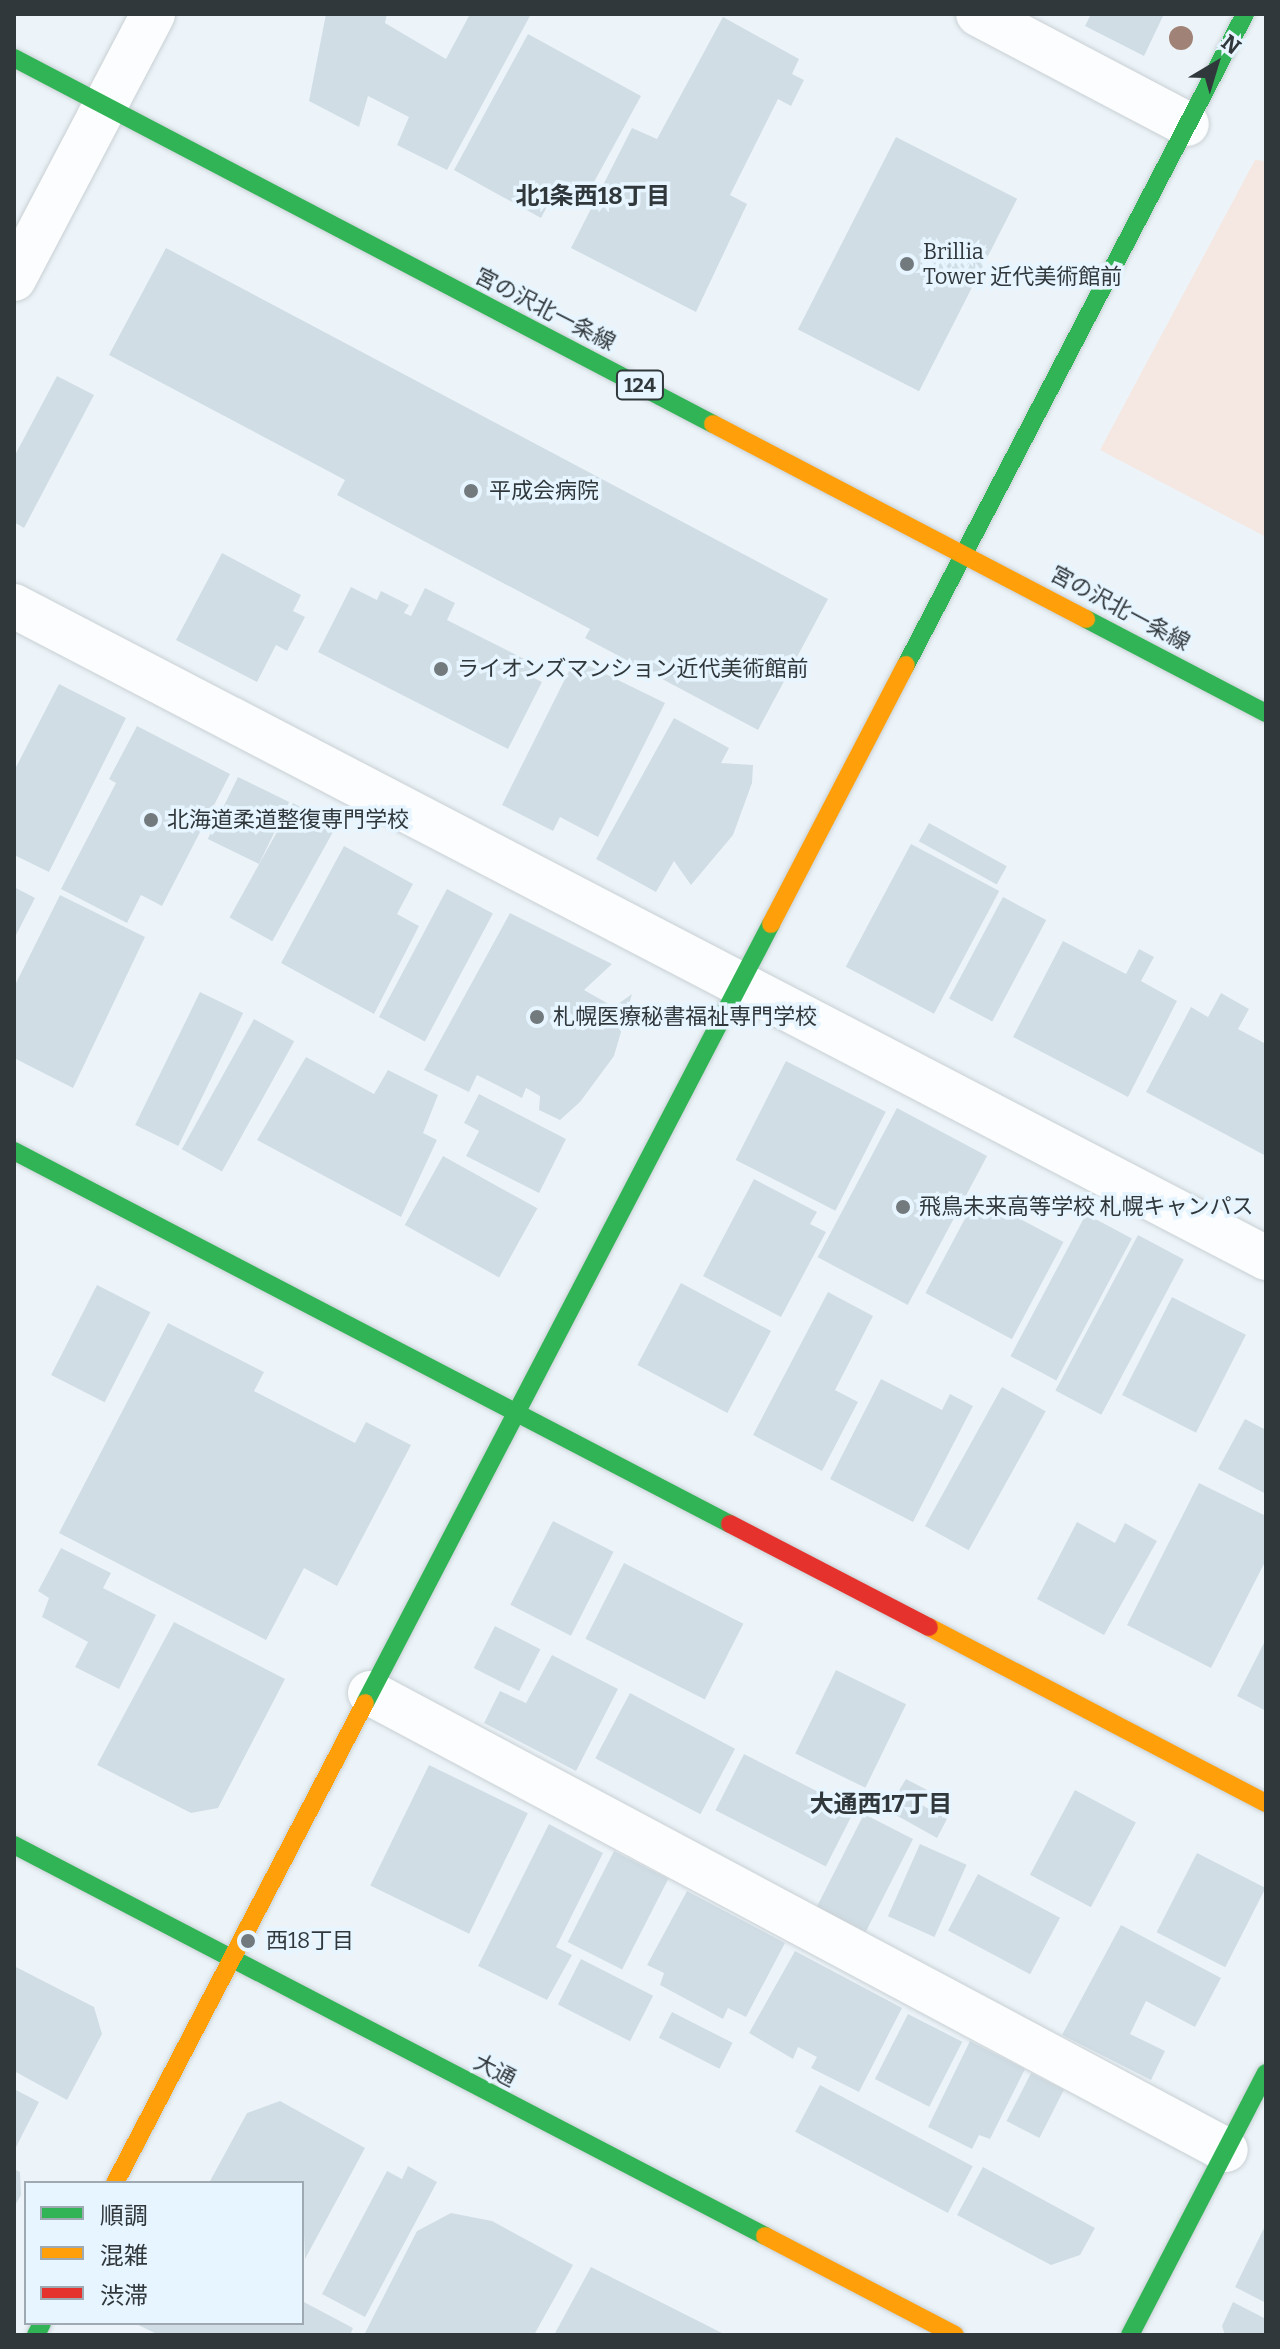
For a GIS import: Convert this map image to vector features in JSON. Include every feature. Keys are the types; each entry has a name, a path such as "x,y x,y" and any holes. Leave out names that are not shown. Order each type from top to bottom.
{"street":[{"path":"14,279 153,14"},
{"path":"978,14 1187,124"},
{"path":"116,2181 1245,14"},
{"name":"宮の沢北一条線","path":"14,58 1266,713"},
{"path":"14,606 1266,1258"},
{"path":"14,1151 1266,1803"},
{"path":"370,1693 1226,2150"},
{"name":"大通","path":"14,1845 955,2335"},
{"path":"1130,2335 1266,2073"}],"shaded area":[{"path":"1255,160 1266,161 1266,537 1100,450"}],"building":[{"path":"326,14 387,14 385,23 446,59 470,14 531,14 447,170 397,145 409,117 368,96 359,127 309,101"},
{"path":"1091,14 1164,14 1144,56 1085,26"},
{"path":"723,17 799,59 792,74 804,80 791,106 778,99 730,195 747,204 696,312 571,248 632,128 657,139"},
{"path":"528,34 641,96 582,204 556,190 541,218 454,170"},
{"name":"Brillia Tower 近代美術館前","path":"896,137 1017,199 919,391 798,329"},
{"path":"166,248 828,599 758,730 585,638 590,629 337,495 345,480 109,355"},
{"path":"57,376 94,395 24,528 14,522 14,457"},
{"path":"222,553 301,595 293,611 305,617 287,651 276,645 257,682 176,640"},
{"name":"ライオンズマンション近代美術館前","path":"351,587 377,600 381,591 409,605 404,613 411,616 425,588 455,603 447,620 534,664 528,675 542,682 508,749 318,652"},
{"path":"575,659 665,703 598,837 560,817 553,831 502,805"},
{"path":"59,684 126,718 49,872 14,855 14,771"},
{"path":"674,718 729,748 721,763 753,765 752,783 733,835 691,885 674,861 656,892 596,859"},
{"path":"137,726 230,774 162,906 141,895 127,923 61,889 116,783 109,779"},
{"path":"238,777 289,802 259,864 208,839"},
{"path":"293,803 336,827 272,941 229,918"},
{"path":"929,823 1007,866 997,885 919,841"},
{"path":"911,844 999,891 934,1014 846,967"},
{"path":"344,846 413,884 397,914 419,926 374,1014 281,963"},
{"path":"14,887 35,898 14,939"},
{"path":"447,889 493,913 425,1041 379,1017"},
{"path":"60,895 145,937 73,1088 14,1058 14,987"},
{"path":"1003,897 1046,920 992,1022 949,999"},
{"path":"510,913 612,964 584,990 614,1007 632,994 614,1056 580,1102 560,1120 539,1110 540,1096 526,1088 522,1098 477,1075 469,1092 424,1070"},
{"path":"1063,941 1126,974 1139,949 1154,957 1141,981 1177,1001 1128,1097 1013,1037"},
{"path":"200,992 243,1013 178,1146 135,1125"},
{"path":"1221,993 1249,1009 1238,1029 1266,1044 1266,1156 1146,1092 1191,1007 1208,1017"},
{"path":"254,1019 294,1041 222,1172 182,1149"},
{"path":"306,1057 374,1094 388,1070 438,1095 423,1133 437,1140 401,1217 257,1140"},
{"path":"786,1061 886,1112 835,1211 736,1160"},
{"path":"479,1094 566,1139 539,1193 466,1156 479,1131 464,1123"},
{"name":"飛鳥未来高等学校 札幌キャンパス","path":"897,1108 987,1156 908,1305 818,1257"},
{"path":"443,1156 537,1208 499,1277 405,1225"},
{"path":"754,1179 817,1212 810,1224 826,1232 781,1317 703,1276"},
{"path":"977,1196 1064,1242 1012,1339 925,1293"},
{"path":"1086,1214 1132,1238 1056,1381 1010,1356"},
{"path":"1138,1235 1184,1259 1101,1415 1055,1390"},
{"path":"681,1283 771,1331 727,1413 637,1365"},
{"path":"97,1285 150,1312 105,1402 51,1375"},
{"path":"828,1292 873,1316 835,1390 858,1402 822,1471 753,1435"},
{"path":"1172,1297 1246,1335 1196,1433 1122,1395"},
{"path":"168,1323 264,1372 254,1391 355,1443 366,1422 411,1445 337,1586 304,1568 266,1640 59,1533"},
{"path":"881,1379 942,1410 950,1394 973,1406 913,1522 830,1479"},
{"path":"1002,1387 1046,1411 969,1550 925,1526"},
{"path":"1245,1419 1266,1430 1266,1494 1218,1469"},
{"path":"1199,1483 1266,1516 1266,1560 1211,1668 1127,1625"},
{"path":"553,1521 614,1552 571,1636 510,1605"},
{"path":"1077,1522 1115,1543 1125,1523 1157,1541 1104,1635 1037,1599"},
{"path":"61,1548 111,1573 103,1588 156,1615 119,1689 75,1667 88,1642 42,1617 49,1598 38,1591"},
{"path":"624,1563 743,1624 705,1700 585,1639"},
{"path":"174,1622 285,1679 218,1808 191,1813 97,1765"},
{"path":"495,1626 540,1649 519,1691 474,1668"},
{"path":"1266,1639 1266,1711 1237,1696"},
{"path":"552,1655 618,1689 576,1771 484,1723 500,1691 526,1703"},
{"path":"836,1670 906,1704 865,1788 795,1754"},
{"path":"630,1693 735,1749 700,1814 595,1758"},
{"path":"744,1754 854,1810 826,1866 715,1810"},
{"path":"429,1765 528,1813 469,1934 370,1885"},
{"path":"906,1779 927,1790 920,1804 947,1819 937,1838 887,1810"},
{"path":"1075,1790 1136,1822 1091,1907 1030,1875"},
{"path":"864,1814 913,1839 866,1932 817,1907"},
{"path":"549,1824 603,1853 556,1947 572,1955 547,2000 478,1966"},
{"path":"920,1844 967,1865 934,1937 888,1916"},
{"path":"614,1851 668,1879 622,1970 568,1942"},
{"path":"1197,1853 1266,1888 1225,1967 1157,1932"},
{"path":"978,1874 1060,1918 1030,1974 948,1931"},
{"path":"687,1891 785,1943 746,2017 728,2008 723,2019 660,1985 664,1973 647,1965"},
{"path":"1121,1925 1221,1978 1195,2027 1146,2001 1130,2034 1165,2051 1151,2080 1062,2035"},
{"path":"795,1951 902,2008 859,2092 811,2068 817,2057 798,2047 793,2059 749,2033"},
{"path":"581,1959 653,1996 630,2041 558,2004"},
{"path":"14,1966 94,2007 102,2034 67,2100 14,2071"},
{"path":"672,2012 733,2043 719,2069 659,2038"},
{"path":"908,2014 962,2042 929,2107 875,2079"},
{"path":"970,2041 1025,2069 990,2139 979,2135 972,2149 928,2127"},
{"path":"1031,2073 1064,2090 1039,2138 1006,2121"},
{"path":"820,2085 973,2166 948,2213 795,2132"},
{"path":"14,2089 39,2102 14,2151"},
{"path":"280,2101 365,2148 305,2259 304,2181 210,2181 247,2113"},
{"path":"408,2166 437,2182 365,2317 322,2294 387,2171 402,2179"},
{"path":"983,2167 1095,2228 1080,2255 1051,2265 957,2215"},
{"path":"14,2169 20,2172 21,2195 14,2207"},
{"path":"451,2213 492,2221 573,2265 534,2335 364,2335 417,2231"},
{"path":"1266,2224 1266,2303 1235,2287"},
{"path":"591,2267 726,2335 554,2335"},
{"path":"304,2302 353,2328 350,2335 159,2335 138,2325 304,2325"},
{"path":"1233,2302 1266,2319 1266,2335 1225,2335 1222,2326"}],"traffic: fast":[{"path":"906,665 1245,14"},
{"path":"14,58 713,424"},
{"path":"1086,619 1266,713"},
{"path":"365,1703 771,924"},
{"path":"14,1151 730,1524"},
{"path":"14,1845 765,2236"},
{"path":"1130,2335 1266,2073"},
{"path":"36,2335 41,2325"}],"traffic: slow":[{"path":"713,424 1086,619"},
{"path":"771,924 906,665"},
{"path":"929,1627 1266,1803"},
{"path":"116,2181 365,1703"},
{"path":"765,2236 955,2335"}],"traffic: jam":[{"path":"730,1524 929,1627"}],"place":[{"name":"Brillia Tower 近代美術館前","path":"907,264"},
{"name":"平成会病院","path":"471,491"},
{"name":"ライオンズマンション近代美術館前","path":"441,669"},
{"name":"北海道柔道整復専門学校","path":"151,820"},
{"name":"札幌医療秘書福祉専門学校","path":"537,1017"},
{"name":"飛鳥未来高等学校 札幌キャンパス","path":"903,1207"},
{"name":"西18丁目","path":"248,1941"}],"district":[{"name":"北1条西18丁目","path":"593,197"},
{"name":"大通西17丁目","path":"881,1805"}]}
